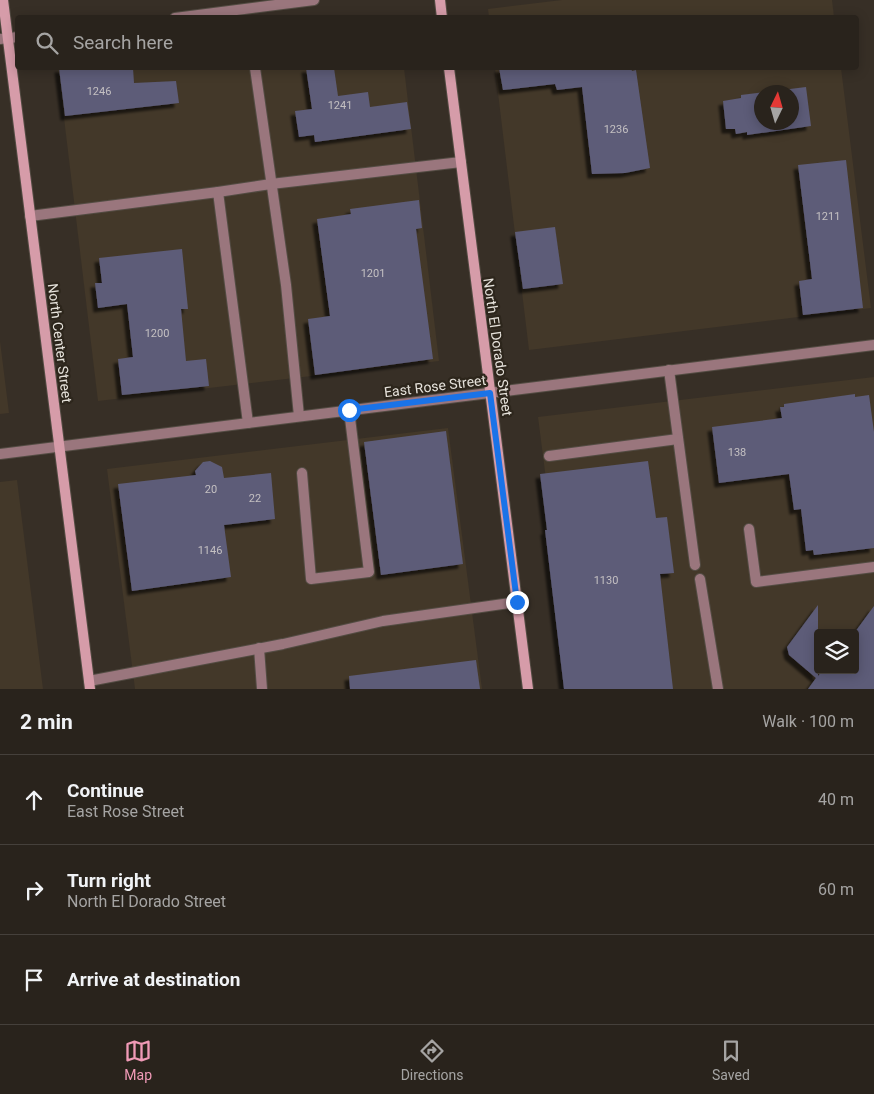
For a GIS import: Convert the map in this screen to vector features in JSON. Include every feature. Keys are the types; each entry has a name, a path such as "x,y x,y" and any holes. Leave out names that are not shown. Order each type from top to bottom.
{"main road":[{"name":"North Center Street","path":"3,0 90,685"},
{"path":"440,0 442,15"},
{"name":"North El Dorado Street","path":"449,70 528,689"}],"street":[{"path":"218,15 247,13 314,0"},
{"path":"255,70 286,285 299,416"},
{"path":"30,216 271,184 460,162"},
{"path":"218,192 248,423"},
{"name":"East Rose Street","path":"0,454 874,345"},
{"path":"669,370 695,565"},
{"path":"302,474 311,579 369,572 349,410"},
{"path":"549,456 678,439"},
{"path":"749,529 756,582 874,568"},
{"path":"700,578 718,689"},
{"path":"90,685 383,621 517,602"},
{"path":"258,648 262,689"}],"shaded area":[{"path":"562,0 832,0 834,15 489,15 488,9"},
{"path":"58,70 404,70 439,361 98,401"},
{"path":"495,70 841,70 871,308 529,350"},
{"path":"0,341 9,413 0,414"},
{"path":"874,377 874,689 573,689 538,417"},
{"path":"448,428 482,689 135,689 107,469"},
{"path":"17,480 43,689 0,689 0,482"}],"building":[{"path":"59,70 133,70 134,83 176,81 179,103 65,116"},
{"path":"306,70 334,70 338,96 368,92 370,107 407,102 411,129 315,142 314,135 299,137 295,111 312,109"},
{"path":"499,70 636,70 650,168 625,173 592,174 582,87 557,90 555,84 503,90"},
{"path":"806,87 811,126 799,128 799,88"},
{"path":"754,93 754,130 783,130 747,135 747,132 736,134 735,129 726,129 723,101 741,98 741,95"},
{"path":"846,160 863,308 803,315 799,281 812,279 798,165"},
{"path":"419,200 422,228 416,229 433,359 315,375 308,319 330,316 317,219 351,214 350,209"},
{"path":"555,227 563,284 523,289 515,232"},
{"path":"182,249 188,309 181,309 186,361 206,359 209,386 122,395 118,359 133,357 127,304 98,308 95,283 102,283 99,258"},
{"path":"855,394 855,397 869,395 874,432 874,548 814,555 813,550 806,551 801,509 794,510 789,474 719,483 712,427 782,418 780,407 784,407 784,404"},
{"path":"446,431 463,564 381,575 364,442"},
{"path":"210,461 222,467 224,478 271,473 275,519 224,525 231,577 132,591 118,484 196,475 195,471 203,462"},
{"path":"648,461 656,518 667,517 674,573 660,574 673,689 564,689 540,474"},
{"path":"818,605 818,629 814,629 814,674 818,674 818,676 820,674 859,674 859,629 857,629 874,606 874,689 808,689 816,678 789,655 787,647"},
{"path":"476,660 480,689 350,689 349,676"}],"route":[{"path":"349,410 490,393 517,602"}]}
